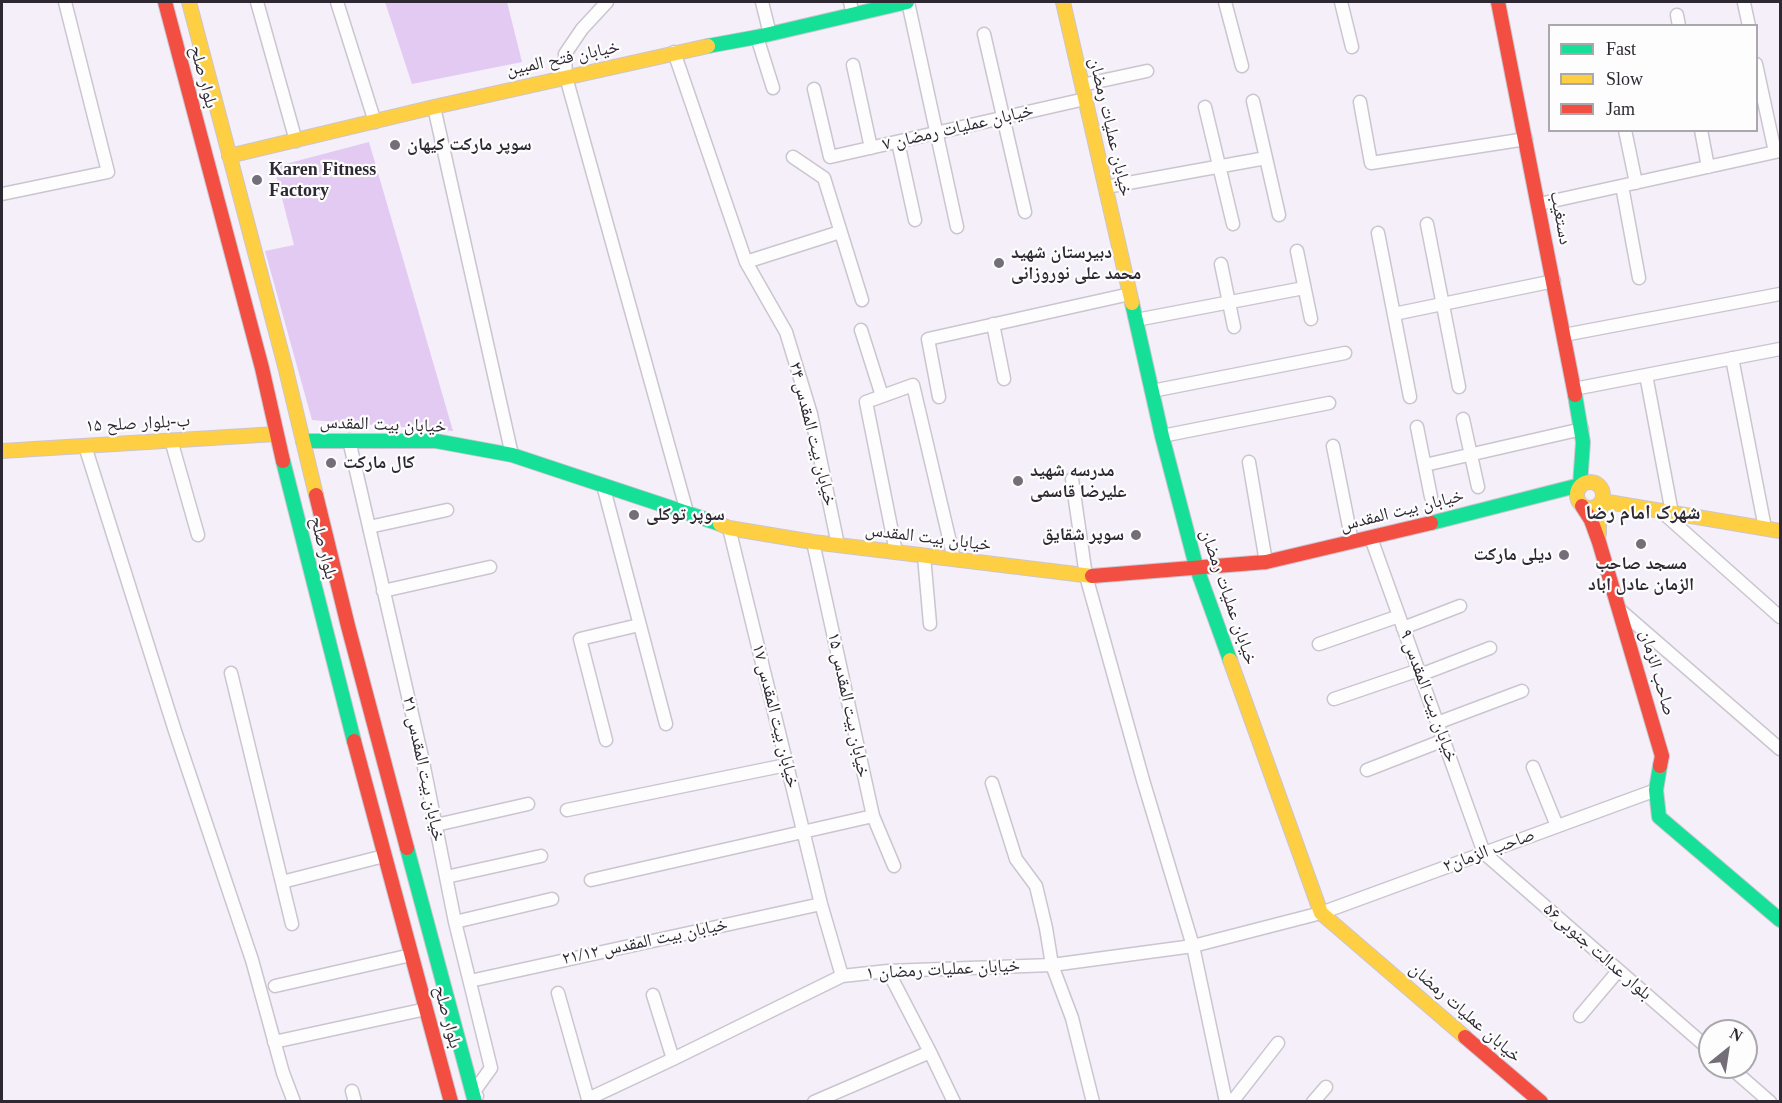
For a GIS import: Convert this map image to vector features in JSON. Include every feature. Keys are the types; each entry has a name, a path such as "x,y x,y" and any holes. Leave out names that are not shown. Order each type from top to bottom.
{"street":[{"path":"2,194 108,172 65,2"},
{"name":"بلوار صلح","path":"165,2 262,368 276,434 384,856 452,1101"},
{"name":"بلوار صلح","path":"189,2 285,366 348,626 477,1099"},
{"path":"257,2 296,141"},
{"path":"337,2 375,122"},
{"path":"607,2 582,29 565,54 566,77 687,512"},
{"path":"762,2 764,35 773,88"},
{"path":"907,2 957,227"},
{"name":"خیابان فتح المبین","path":"229,156 674,52 764,35 851,8 907,2"},
{"name":"خیابان عملیات رمضان","path":"1063,2 1162,436 1196,566 1322,913 1541,1101"},
{"path":"1225,2 1242,66"},
{"path":"1341,2 1352,46"},
{"name":"دستغیب","path":"1498,2 1583,436"},
{"path":"1744,3 1749,24"},
{"path":"984,34 1025,212"},
{"path":"178,53 201,47"},
{"name":"خیابان بیت المقدس ۲۴","path":"674,52 746,261 786,332 811,414 838,545"},
{"path":"853,65 871,148"},
{"name":"خیابان عملیات رمضان ۷","path":"814,88 830,157 1003,118 1147,71"},
{"path":"1539,204 1778,152 1758,72"},
{"path":"1253,101 1279,215"},
{"path":"1360,102 1371,163 1526,139"},
{"path":"434,107 512,455"},
{"path":"1205,107 1233,224"},
{"path":"1626,132 1636,183"},
{"path":"1701,132 1708,167"},
{"path":"897,142 915,220"},
{"path":"793,157 824,178 862,300"},
{"path":"1106,187 1266,158"},
{"path":"1622,186 1639,278"},
{"path":"1427,225 1459,387"},
{"path":"746,261 840,232"},
{"path":"1378,233 1410,397"},
{"path":"1297,251 1311,319"},
{"path":"1221,264 1234,327"},
{"path":"1394,314 1554,281"},
{"path":"1136,320 1304,288"},
{"path":"939,397 928,339 1130,294"},
{"path":"1564,335 1780,294"},
{"path":"993,324 1004,379"},
{"path":"861,330 882,396"},
{"path":"1574,389 1780,349"},
{"path":"1152,391 1345,353"},
{"path":"1732,358 1764,528"},
{"path":"1646,375 1667,512 1780,617"},
{"path":"896,552 866,402 913,385 954,560"},
{"path":"1162,436 1329,403"},
{"path":"1463,419 1478,487"},
{"path":"1417,427 1431,497"},
{"name":"۱۵ ب-بلوار صلح","path":"2,451 276,434"},
{"path":"1425,465 1471,454 1583,436"},
{"path":"1583,436 1598,484 1604,494 1599,516 1599,542"},
{"path":"1583,436 1580,497 1599,542"},
{"path":"171,440 198,535"},
{"name":"خیابان بیت المقدس ۲۱","path":"348,440 436,825 455,922 491,1068 477,1099"},
{"name":"خیابان بیت المقدس","path":"303,441 436,441 512,455 729,528 813,542 1086,576 1266,561 1352,543 1554,492 1580,497 1589,508 1597,507 1602,501 1780,531"},
{"path":"85,446 175,730 252,960 274,1042 294,1101"},
{"path":"1333,447 1352,543"},
{"path":"1249,462 1266,561"},
{"path":"1072,479 1086,576 1143,780 1193,946 1226,1101"},
{"name":"خیابان بیت المقدس","path":"1580,497 1587,482 1598,484 1667,512"},
{"path":"603,485 666,724"},
{"path":"369,527 447,510"},
{"name":"خیابان بیت المقدس ۱۷","path":"729,528 820,904 842,976"},
{"name":"خیابان بیت المقدس ۹","path":"1371,538 1484,853"},
{"name":"خیابان بیت المقدس ۱۵","path":"813,542 873,816 894,866"},
{"name":"صاحب الزمان","path":"1599,542 1662,756 1656,790 1659,817 1780,920"},
{"path":"924,556 930,624"},
{"path":"383,591 490,567"},
{"path":"1319,644 1460,606"},
{"path":"1620,609 1780,749"},
{"path":"606,740 580,639 639,625"},
{"path":"326,632 348,626"},
{"path":"1334,699 1490,648"},
{"path":"231,673 292,924"},
{"path":"1437,723 1522,691"},
{"path":"1367,770 1444,740"},
{"path":"567,810 786,765"},
{"path":"1533,767 1557,826"},
{"path":"992,783 1016,859 1036,886 1052,965 1072,1018 1093,1101"},
{"name":"۲صاحب الزمان","path":"1322,913 1656,790"},
{"path":"436,825 528,804"},
{"path":"591,880 873,816"},
{"name":"بلوار عدالت جنوبی۵۶","path":"1484,853 1698,1040"},
{"path":"282,882 384,856"},
{"path":"446,877 542,856"},
{"path":"455,922 552,899"},
{"name":"خیابان بیت المقدس ۲۱/۱۲","path":"470,981 820,904"},
{"name":"خیابان عملیات رمضان ۱","path":"558,993 588,1099 842,976 888,971 1052,965 1193,946 1322,913"},
{"path":"275,986 411,956"},
{"path":"888,971 954,1101"},
{"path":"1580,1016 1618,971"},
{"path":"653,995 673,1059"},
{"path":"274,1042 426,1009"},
{"path":"1232,1101 1278,1043"},
{"path":"814,1101 930,1052"},
{"path":"1744,1079 1770,1101"},
{"path":"1313,1101 1326,1087"}],"shaded area":[{"path":"385,2 507,2 522,62 412,84"},
{"path":"369,142 453,431 312,420 265,251 294,245 274,167"}],"traffic: fast":[{"path":"708,46 907,2"},
{"path":"1132,303 1162,436 1196,566 1230,660"},
{"path":"1431,523 1580,485 1583,442 1575,395"},
{"path":"303,441 436,441 512,455 720,524"},
{"path":"283,461 354,741"},
{"path":"1660,766 1656,790 1659,817 1780,920"},
{"path":"407,848 475,1102"}],"traffic: slow":[{"path":"189,2 285,366 316,495"},
{"path":"1063,2 1132,303"},
{"path":"229,156 434,107 708,46"},
{"path":"2,451 276,434"},
{"path":"1590,482 1599,486 1603,495 1599,504 1590,508 1581,504 1577,495 1581,486 1590,482"},
{"path":"1599,534 1602,501 1780,531"},
{"path":"720,524 729,528 813,542 1092,576"},
{"path":"1230,660 1321,913 1465,1037"}],"traffic: jam":[{"path":"165,2 262,368 283,461"},
{"path":"1498,2 1575,395"},
{"path":"316,495 407,848"},
{"path":"1582,506 1591,520 1599,542 1662,756 1660,766"},
{"path":"1092,576 1266,562 1431,523"},
{"path":"354,741 451,1102"},
{"path":"1465,1037 1541,1102"}],"place":[{"name":"سوپر مارکت کیهان","path":"395,145"},
{"name":"Karen Fitness Factory","path":"257,180"},
{"name":"دبیرستان شهید محمد علی نوروزانی","path":"999,263"},
{"name":"کال مارکت","path":"331,463"},
{"name":"مدرسه شهید علیرضا قاسمی","path":"1018,481"},
{"name":"سوپر توکلی","path":"634,515"},
{"name":"سوپر شقایق","path":"1136,535"},
{"name":"مسجد صاحب الزمان عادل اباد","path":"1641,544"},
{"name":"دیلی مارکت","path":"1564,555"}],"district":[{"name":"شهرک امام رضا","path":"1643,514"}]}
